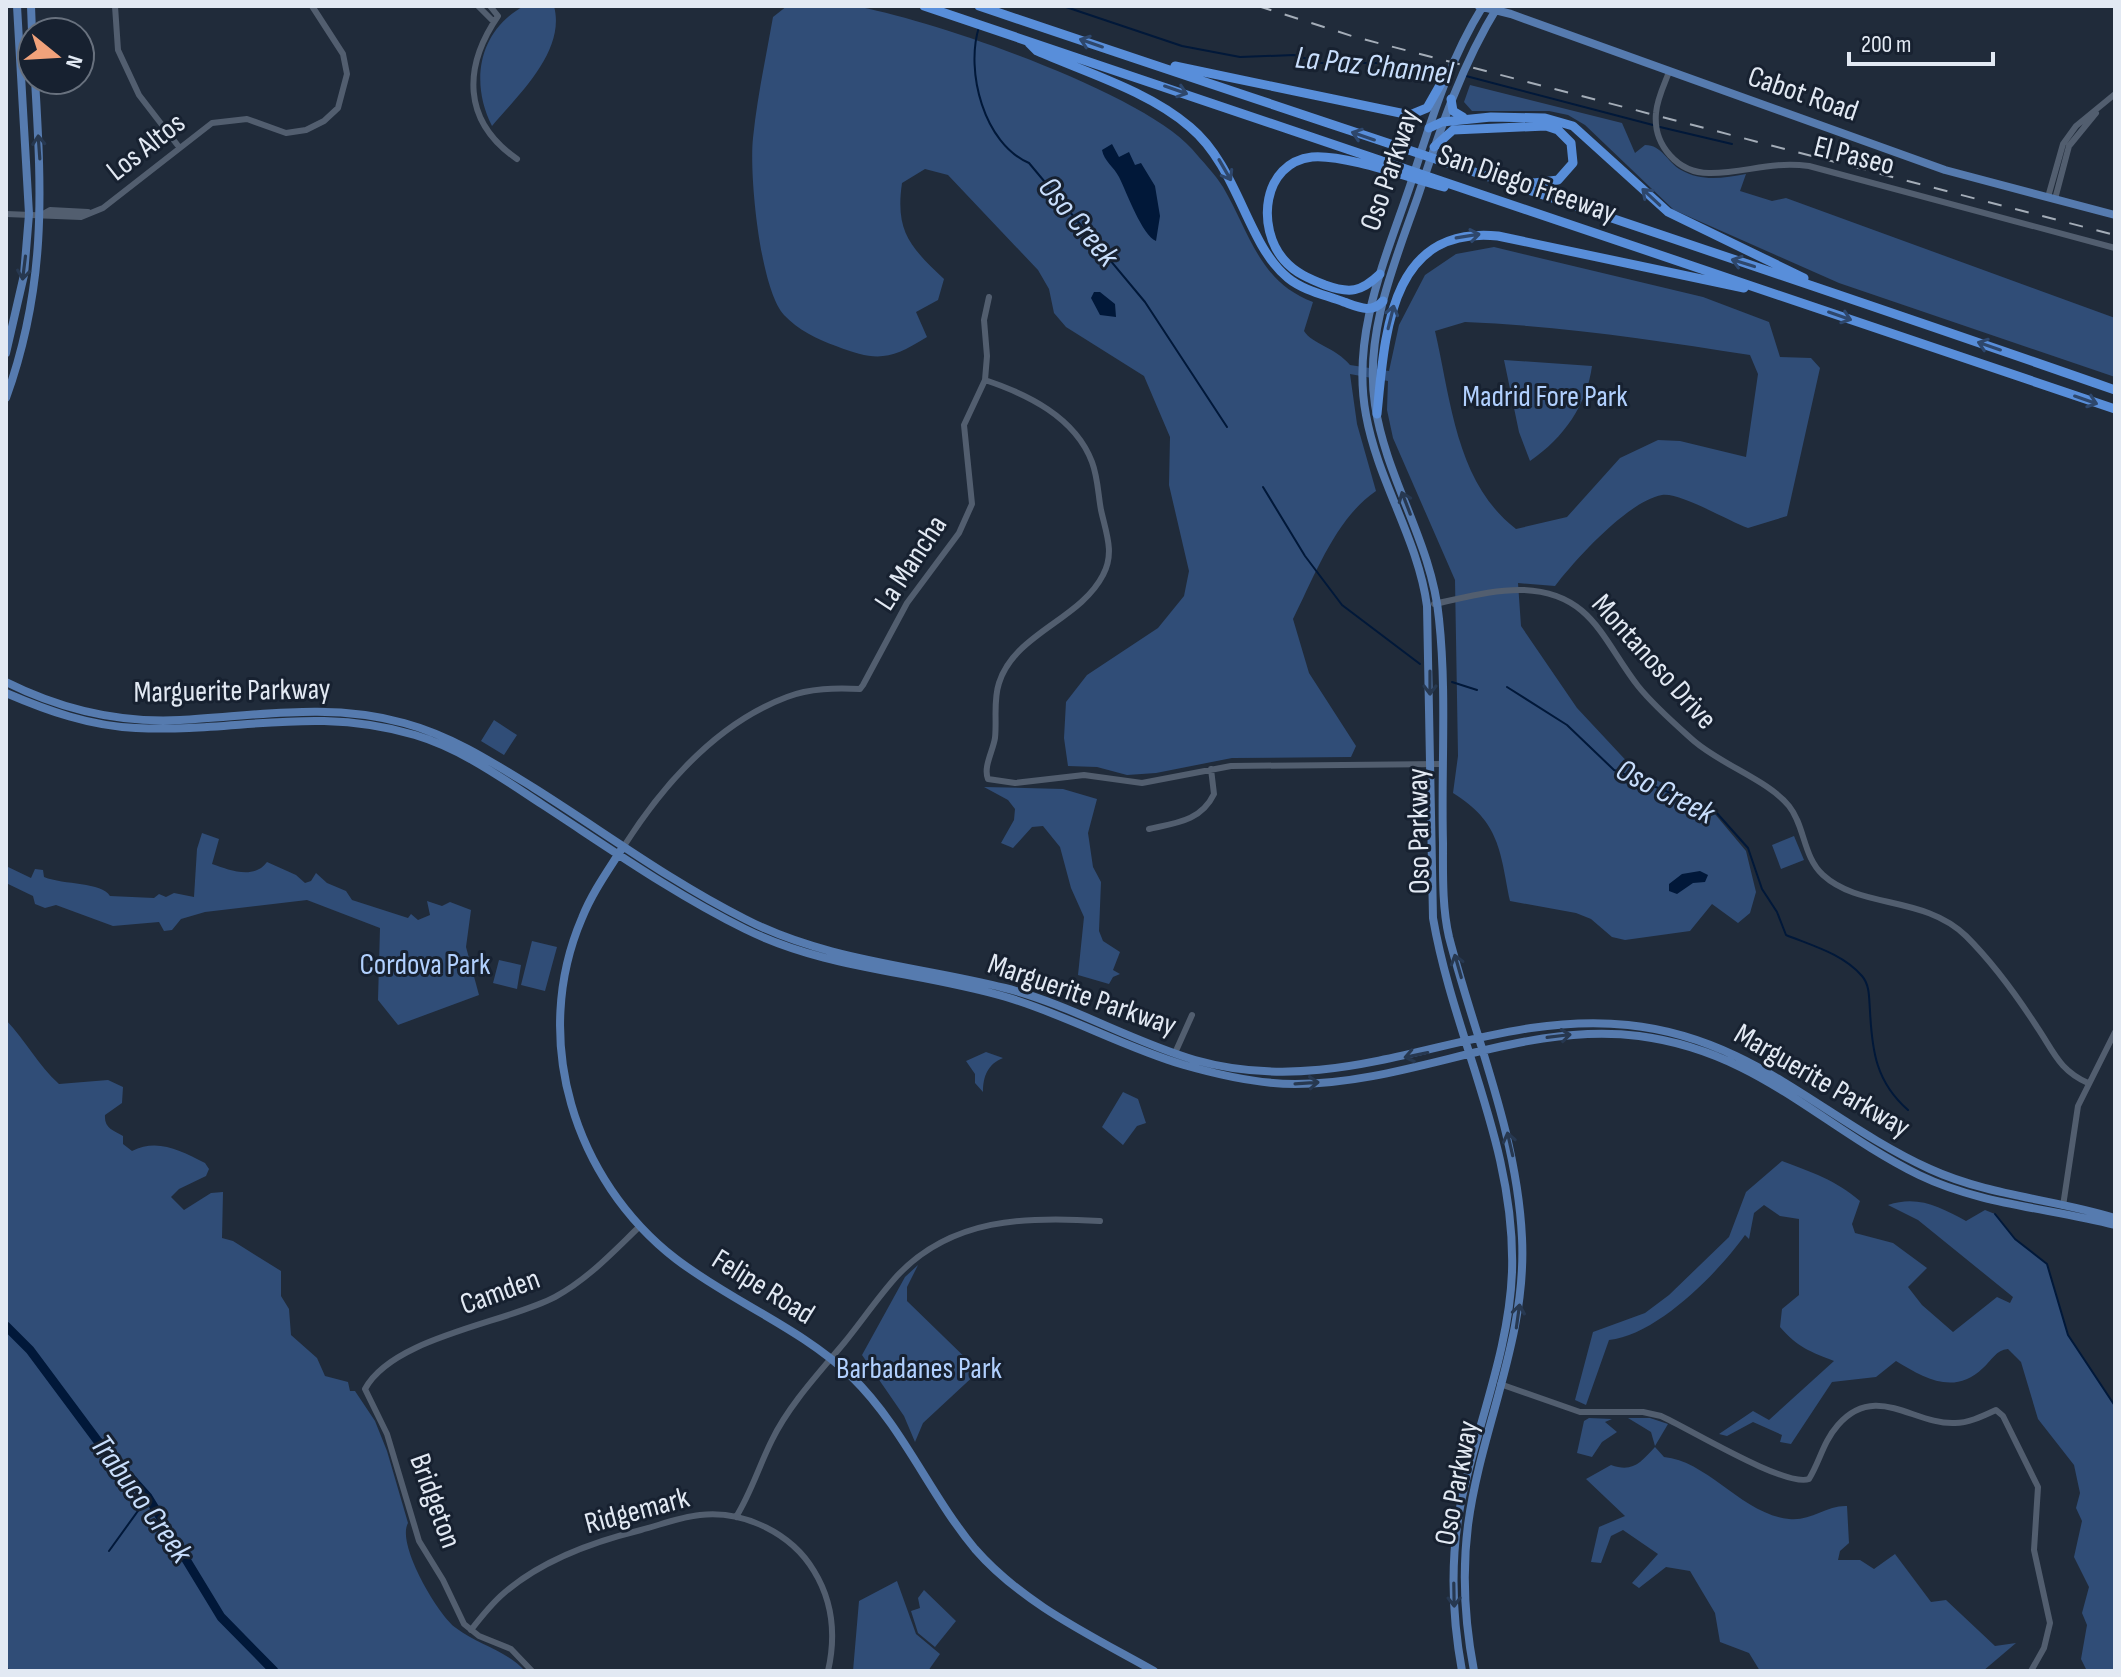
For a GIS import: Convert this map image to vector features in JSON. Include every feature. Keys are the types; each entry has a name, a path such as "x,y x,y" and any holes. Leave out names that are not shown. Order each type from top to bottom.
{"highway":[{"name":"San Diego Freeway","path":"924,6 2115,409"},
{"name":"San Diego Freeway","path":"979,6 1817,286 2115,390"},
{"path":"1023,39 1037,51 1161,106 1191,128 1227,171 1269,255 1287,278 1309,290 1369,309 1383,301"},
{"path":"1125,55 1410,115 1427,108 1439,93 1448,71"},
{"path":"1452,98 1455,114 1470,119"},
{"path":"1428,132 1442,122 1470,119 1545,118 1573,126 1668,212 1783,265 1817,286"},
{"path":"1437,142 1453,130 1546,126 1558,130 1573,149 1570,169 1548,184 1458,168"},
{"path":"1380,274 1367,287 1348,292 1304,276 1283,259 1270,236 1266,219 1271,188 1279,175 1301,160 1333,158 1506,202"},
{"path":"1377,414 1383,355 1399,289 1415,265 1450,240 1475,235 1498,236 1781,295"}],"main road":[{"path":"6,353 24,275 29,214 17,6"},
{"path":"1448,71 1481,6"},
{"name":"Cabot Road","path":"1481,6 1497,8 1667,76 1945,170 2115,215"},
{"name":"Oso Parkway","path":"1474,1671 1465,1591 1468,1527 1519,1307 1520,1209 1511,1145 1446,918 1437,604 1429,567 1392,468 1377,414 1373,365 1383,301 1442,122 1474,49 1497,8"},
{"name":"Oso Parkway","path":"1439,93 1369,309 1363,360 1363,401 1370,435 1418,565 1427,606 1433,918 1441,957 1499,1144 1511,1216 1510,1290 1456,1536 1454,1613 1462,1671"},
{"path":"6,398 32,311 41,215 36,96"},
{"path":"1363,360 1373,365"},
{"name":"Marguerite Parkway","path":"6,682 58,704 130,719 176,720 304,709 339,711 403,722 487,758 696,904 793,950 843,964 1007,997 1171,1061 1229,1076 1281,1084 1312,1083 1350,1079 1483,1050 1580,1034 1637,1036 1692,1047 1770,1080 1918,1174 1970,1195 2115,1218"},
{"name":"Marguerite Parkway","path":"6,693 55,713 131,728 178,729 304,718 349,721 417,736 482,766 701,896 795,941 844,956 1009,989 1175,1053 1229,1068 1277,1074 1364,1066 1521,1030 1588,1023 1638,1026 1679,1035 1765,1068 1898,1153 1944,1175 2115,1225"},
{"name":"Felipe Road","path":"622,850 589,901 573,943 560,1003 560,1044 567,1090 578,1128 610,1191 639,1227 676,1260 830,1358 884,1414 954,1519 1000,1574 1044,1608 1154,1671"}],"street":[{"path":"115,6 118,50 139,95 179,147"},
{"name":"Los Altos","path":"6,214 81,217 103,208 212,123 247,119 286,133 306,130 324,121 338,108 347,74 343,54 312,6"},
{"path":"478,6 496,19"},
{"path":"490,6 496,19"},
{"path":"496,19 477,51 472,89 484,123 496,142 517,159"},
{"name":"El Paseo","path":"1667,76 1655,121 1660,141 1671,157 1685,167 1708,173 1763,164 1809,166 2115,248"},
{"path":"2052,198 2069,146 2115,94"},
{"path":"989,297 984,320 985,380 1030,397 1076,435 1093,463 1110,545 1108,565 1099,583 1020,651 1004,671 996,697 995,738 986,772 988,779 1015,783 1084,775 1142,783 1231,766 1441,764"},
{"name":"La Mancha","path":"622,850 669,783 723,734 787,697 863,686 907,603 966,520 972,491 965,454 964,425 985,380"},
{"name":"Montanoso Drive","path":"1427,606 1525,590 1557,596 1585,613 1609,639 1639,687 1671,719 1713,756 1773,790 1790,807 1813,864 1823,875 1847,890 1915,907 1952,924 1983,956 2039,1029 2061,1066 2088,1083"},
{"path":"1149,829 1187,820 1203,812 1214,794 1211,769"},
{"path":"1175,1053 1192,1015"},
{"path":"2062,1209 2072,1127 2088,1083 2115,1032"},
{"path":"736,1517 772,1439 830,1358 898,1275 947,1239 983,1224 1016,1220 1100,1221"},
{"name":"Camden","path":"367,1384 428,1341 553,1298 588,1276 639,1227"},
{"path":"1492,1382 1580,1412 1643,1412 1661,1416 1778,1475 1804,1482 1809,1479 1818,1454 1838,1426 1865,1409 1890,1405 1955,1423 1996,1410 2003,1416 2038,1487 2034,1550 2050,1623 2044,1648 2031,1671"},
{"name":"Bridgeton","path":"367,1384 365,1394 387,1434 419,1541 443,1580 464,1624 471,1630"},
{"name":"Ridgemark","path":"471,1630 505,1592 582,1546 699,1515 736,1517 765,1526 784,1538 802,1551 816,1574 831,1613 834,1643 828,1671"},
{"path":"471,1630 511,1649 532,1671"}],"green space":[{"path":"821,5 854,6 889,14 1033,61 1129,104 1166,127 1192,149 1223,187 1268,269 1295,293 1313,302 1304,331 1350,365 1389,371 1399,325 1425,275 1456,254 1494,247 1703,297 1769,322 1780,357 1811,358 1820,368 1787,516 1748,528 1692,502 1662,495 1648,500 1618,520 1555,586 1518,583 1521,626 1577,708 1633,768 1709,807 1746,851 1756,892 1750,913 1738,923 1712,904 1690,931 1625,940 1612,937 1591,919 1576,913 1510,901 1500,853 1489,827 1469,804 1453,793 1458,756 1455,580 1393,438 1387,410 1388,381 1350,374 1357,424 1376,491 1349,516 1338,532 1293,619 1309,673 1356,746 1351,757 1232,758 1156,773 1127,775 1097,767 1068,766 1064,738 1066,702 1087,675 1158,628 1184,596 1189,571 1169,485 1170,437 1144,376 1066,327 1054,313 1049,289 1038,270 948,175 925,169 902,183 903,226 914,247 944,279 938,300 916,312 927,337 893,354 862,355 822,341 784,315 768,281 763,257 752,155 759,93 773,17 787,6","holes":["1465,322 1608,334 1750,355 1758,374 1746,457 1680,441 1658,440 1620,458 1567,517 1516,529 1496,510 1480,488 1468,464 1452,412 1435,331"]},
{"path":"524,6 554,6 556,23 553,39 538,71 492,126 481,93 482,59 496,29"},
{"path":"1470,85 1622,123 1635,153 1645,145 1651,146 1681,170 1705,178 1746,174 1740,191 1772,201 1786,198 2115,318 2115,377 1839,283 1674,210 1585,125 1568,115 1549,111 1472,111 1464,102"},
{"name":"Madrid Fore Park","path":"1504,360 1592,366 1585,394 1572,419 1553,442 1530,461 1519,432"},
{"path":"494,720 517,735 504,755 481,741"},
{"path":"984,787 1063,789 1097,799 1088,833 1093,867 1101,882 1099,931 1103,941 1120,952 1113,970 1120,974 1113,977 1109,984 1078,975 1084,917 1071,888 1060,847 1043,826 1032,827 1013,848 1001,843 1014,820 1015,809 1008,800"},
{"name":"Cordova Park","path":"202,833 219,839 212,864 226,869 255,871 267,862 296,875 305,883 311,881 316,873 327,883 346,891 352,900 408,918 411,914 418,920 430,915 427,901 442,906 450,902 471,910 466,947 479,995 398,1025 378,1000 380,928 307,900 205,912 181,919 172,930 164,931 159,922 113,926 56,905 45,908 35,904 33,896 6,883 6,866 31,878 35,869 43,870 44,877 99,888 110,896 154,898 159,894 166,897 174,893 194,897 197,849"},
{"path":"1794,836 1804,860 1781,869 1772,845"},
{"path":"532,941 557,947 545,991 521,985"},
{"path":"499,960 521,965 517,989 493,983"},
{"path":"6,1020 59,1084 108,1080 123,1087 122,1103 105,1115 105,1119 110,1128 123,1136 123,1144 132,1151 159,1146 178,1150 205,1163 209,1169 206,1176 179,1189 171,1197 184,1210 211,1193 223,1192 222,1238 233,1241 281,1271 281,1296 289,1309 291,1335 317,1358 325,1376 348,1382 350,1391 355,1391 375,1421 408,1523 406,1533 413,1562 430,1595 456,1628 509,1658 525,1671 11,1671 6,1666"},
{"path":"986,1052 1003,1058 987,1071 983,1092 975,1083 975,1074 966,1061"},
{"path":"1123,1092 1138,1099 1146,1123 1137,1126 1123,1145 1102,1127"},
{"path":"1782,1161 1842,1187 1860,1201 1852,1224 1855,1233 1893,1243 1927,1268 1908,1287 1922,1305 1953,1332 1997,1297 2010,1303 2013,1297 1918,1220 1888,1205 1919,1202 1938,1207 1966,1221 1985,1210 1995,1214 2015,1239 2047,1264 2068,1335 2115,1406 2115,1671 2087,1671 2081,1659 2087,1625 2082,1613 2089,1587 2074,1557 2082,1521 2076,1508 2080,1493 2074,1465 2038,1419 2021,1362 2008,1349 1997,1353 1983,1368 1961,1381 1950,1383 1928,1378 1896,1361 1876,1377 1832,1382 1791,1444 1780,1442 1782,1435 1753,1422 1727,1436 1719,1434 1753,1411 1769,1420 1834,1361 1805,1348 1780,1327 1782,1309 1799,1295 1799,1219 1780,1216 1764,1205 1754,1213 1749,1239 1745,1235 1719,1267 1685,1300 1647,1327 1609,1340 1586,1405 1575,1400 1593,1332 1645,1313 1669,1295 1729,1237 1746,1192"},
{"name":"Barbadanes Park","path":"918,1265 907,1287 907,1301 979,1371 923,1423 915,1442 904,1416 862,1355 905,1277"},
{"path":"1589,1418 1612,1419 1605,1422 1617,1432 1602,1442 1592,1457 1577,1453 1584,1421"},
{"path":"1628,1418 1650,1418 1668,1424 1655,1446 1651,1432"},
{"path":"1655,1447 1664,1457 1695,1468 1772,1515 1796,1519 1847,1506 1849,1543 1840,1551 1838,1560 1860,1560 1874,1569 1895,1554 1931,1602 1946,1600 1995,1646 2016,1643 1983,1671 1760,1671 1749,1653 1720,1642 1715,1613 1690,1571 1666,1567 1639,1588 1632,1583 1658,1554 1623,1530 1611,1536 1601,1563 1591,1562 1599,1527 1625,1516 1586,1479 1611,1465 1625,1468 1636,1465"},
{"path":"897,1581 916,1634 940,1654 928,1671 853,1671 859,1601"},
{"path":"924,1590 956,1621 935,1647 918,1633 911,1611 920,1608 918,1598"}],"shaded area":[{"path":"1112,144 1119,157 1129,152 1135,165 1141,163 1155,186 1160,216 1156,241 1140,222 1119,177 1103,154 1102,150"},
{"path":"1094,292 1100,292 1115,304 1116,317 1100,315 1091,298"},
{"path":"1700,871 1708,875 1705,882 1693,883 1677,894 1669,891 1669,884 1682,874"}],"waterway":[{"name":"La Paz Channel","path":"1063,6 1182,46 1240,57 1294,55 1321,63 1411,63 1444,71"},
{"name":"Oso Creek","path":"979,27 975,45 977,84 982,104 1000,140 1013,154 1029,163 1145,302 1227,427"},
{"name":"La Paz Channel","path":"1466,76 1653,125"},
{"name":"La Paz Channel","path":"1660,127 1732,144"},
{"name":"Oso Creek","path":"1263,487 1305,556 1342,605 1420,664"},
{"name":"Oso Creek","path":"1452,682 1477,690"},
{"name":"Oso Creek","path":"1507,687 1567,725 1614,770 1715,811 1748,848 1762,889 1777,912 1786,935 1837,956 1865,980 1869,992 1874,1053 1882,1077 1908,1110"},
{"name":"Oso Creek","path":"1995,1214 2015,1239 2047,1264 2068,1335 2115,1406"},
{"name":"Trabuco Creek","path":"6,1326 30,1350 97,1440 148,1497 221,1617 274,1671"},
{"path":"109,1551 148,1497"}],"railway":[{"path":"1258,6 1355,37 2115,235"}]}
